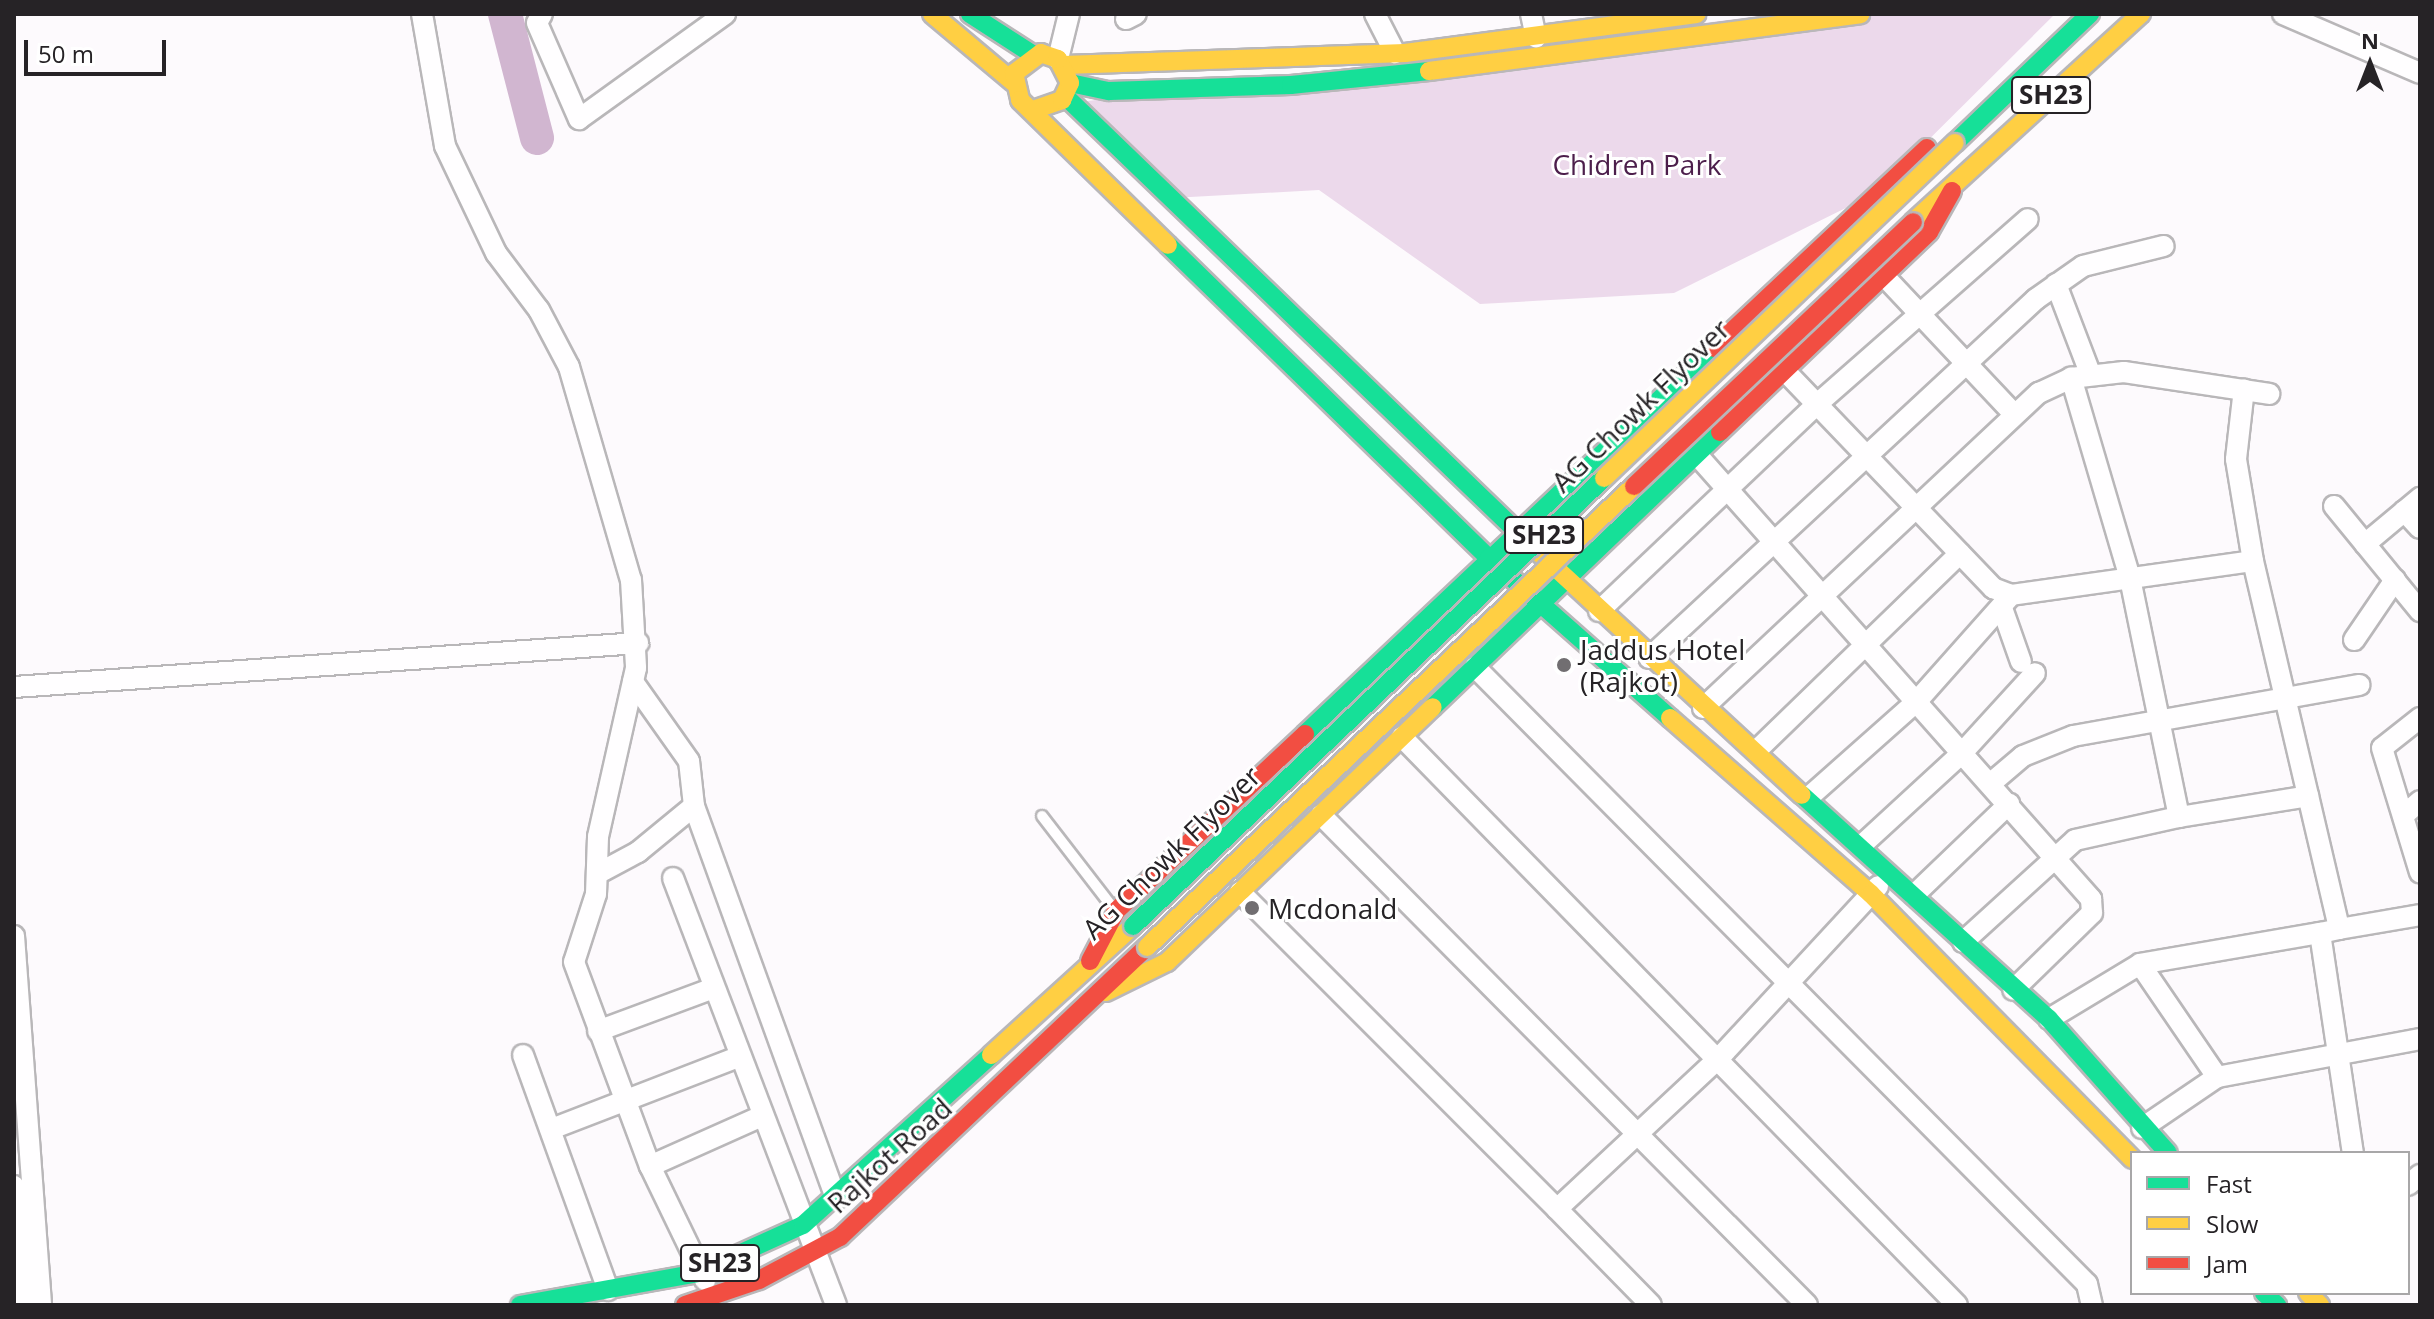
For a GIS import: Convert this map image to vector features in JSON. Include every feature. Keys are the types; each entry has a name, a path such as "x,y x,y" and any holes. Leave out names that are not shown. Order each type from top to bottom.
{"street":[{"path":"422,14 445,146 462,189 496,253 539,310 593,435 631,580 638,643 633,682 604,801 597,874 574,962 650,1166 697,1273 722,1300"},
{"path":"542,14 537,23 579,119 725,14"},
{"path":"932,14 1013,82 1020,100 1036,109 1489,558 1871,894 2130,1157"},
{"path":"970,14 1064,76 1516,532 1703,708 1863,844 2013,990 2049,1019 2142,1128 2166,1151"},
{"path":"1036,109 1064,76 1069,14"},
{"path":"1375,14 1395,53"},
{"path":"1531,14 1536,37"},
{"path":"1064,76 1395,53 1696,14"},
{"path":"1064,76 1109,91 1291,85 1549,59 1860,14"},
{"name":"SH23","path":"1990,109 2090,14"},
{"name":"SH23","path":"1960,176 2141,14"},
{"path":"2283,14 2420,73"},
{"path":"1013,82 1018,65 1032,54"},
{"path":"1084,973 1116,911 1954,123 1990,109"},
{"name":"AG Chowk Flyover","path":"1084,973 1990,109"},
{"path":"1098,996 1167,962 1929,232 1960,176"},
{"name":"AG Chowk Flyover","path":"1098,996 1960,176"},
{"path":"1599,611 1815,406 2028,219"},
{"path":"1649,658 1777,541 1964,361 2056,284 2104,257 2164,246"},
{"path":"1884,276 2013,413"},
{"path":"2056,284 2130,578 2162,718 2179,817"},
{"path":"1785,371 1815,406 2007,601 2028,668 1962,753 1863,844"},
{"path":"1703,708 2013,413 2080,376 2155,373 2269,394"},
{"path":"2244,389 2236,459 2253,561 2308,796 2330,931 2338,1051 2353,1151"},
{"path":"1697,455 1729,486 1870,644 2091,899 2092,913 2013,990"},
{"path":"2365,544 2412,504 2420,528"},
{"path":"2334,506 2420,611"},
{"path":"1756,751 1870,644 1960,553"},
{"path":"1809,797 1917,701 2007,601 2130,578 2253,561"},
{"path":"2354,640 2395,580"},
{"path":"14,687 638,643"},
{"path":"1475,667 2087,1284 2092,1305"},
{"path":"633,682 689,761 697,785 694,806 836,1199"},
{"path":"1990,784 2044,745 2162,718 2359,685"},
{"path":"2420,718 2382,748 2420,872"},
{"path":"1402,737 1957,1305"},
{"path":"1963,942 2053,853 2097,830 2308,796"},
{"path":"2404,815 2420,801"},
{"path":"1914,895 2009,804"},
{"path":"597,874 638,852 694,806"},
{"path":"1321,815 1642,1131 1807,1305"},
{"path":"1557,1209 1719,1058 1891,873"},
{"path":"673,878 711,989 836,1305"},
{"path":"1240,892 1651,1305"},
{"path":"2049,1019 2140,964 2420,915"},
{"path":"14,936 20,1094 41,1305"},
{"path":"2140,964 2217,1077"},
{"name":"Rajkot Road","path":"836,1199 891,1153 1084,973"},
{"path":"598,1031 711,989"},
{"name":"Rajkot Road","path":"685,1305 722,1300 814,1253 911,1175 1098,996"},
{"path":"2142,1128 2217,1077 2338,1051 2420,1039"},
{"path":"523,1055 554,1128 608,1290"},
{"path":"554,1128 738,1057"},
{"path":"650,1166 762,1116"},
{"path":"14,1186 23,1305"},
{"name":"SH23","path":"520,1305 697,1273 803,1225 836,1199"}],"lane":[{"path":"1042,816 1116,911"}],"green space":[{"name":"Chidren Park","path":"1775,14 2055,14 1874,194 1674,293 1480,304 1319,190 1172,198 1080,102"}],"waterway":[{"path":"505,14 537,138"}],"traffic: fast":[{"path":"970,14 1032,54"},
{"path":"1955,143 2090,14"},
{"path":"1070,83 1109,91 1291,85 1429,71"},
{"path":"1065,96 1534,548"},
{"path":"1168,245 1489,558 1670,718"},
{"path":"1305,734 1714,348"},
{"path":"1433,707 1720,432"},
{"path":"1133,926 1604,478"},
{"path":"1802,795 2049,1019 2166,1151"},
{"path":"520,1305 697,1273 803,1225 991,1055"},
{"path":"2266,1295 2277,1305"}],"traffic: slow":[{"path":"932,14 1013,82"},
{"path":"1064,65 1405,53 1696,14"},
{"path":"1429,71 1860,14"},
{"path":"1913,222 2141,14"},
{"path":"1036,109 1062,100 1070,83 1058,59 1041,53 1014,73 1020,100 1168,245"},
{"path":"1604,478 1955,143"},
{"path":"1147,947 1634,486"},
{"path":"1534,548 1802,795"},
{"path":"1106,992 1167,962 1433,707"},
{"path":"1670,718 1871,894 2130,1157"},
{"path":"991,1055 1133,926"},
{"path":"2310,1295 2320,1305"}],"traffic: jam":[{"path":"1714,348 1927,148"},
{"path":"1720,432 1929,232 1952,191"},
{"path":"1634,486 1913,222"},
{"path":"1090,961 1116,911 1305,734"},
{"path":"685,1305 759,1280 840,1237 1147,947"}],"place":[{"name":"Jaddus Hotel (Rajkot)","path":"1564,665"},
{"name":"Mcdonald","path":"1252,908"}]}
